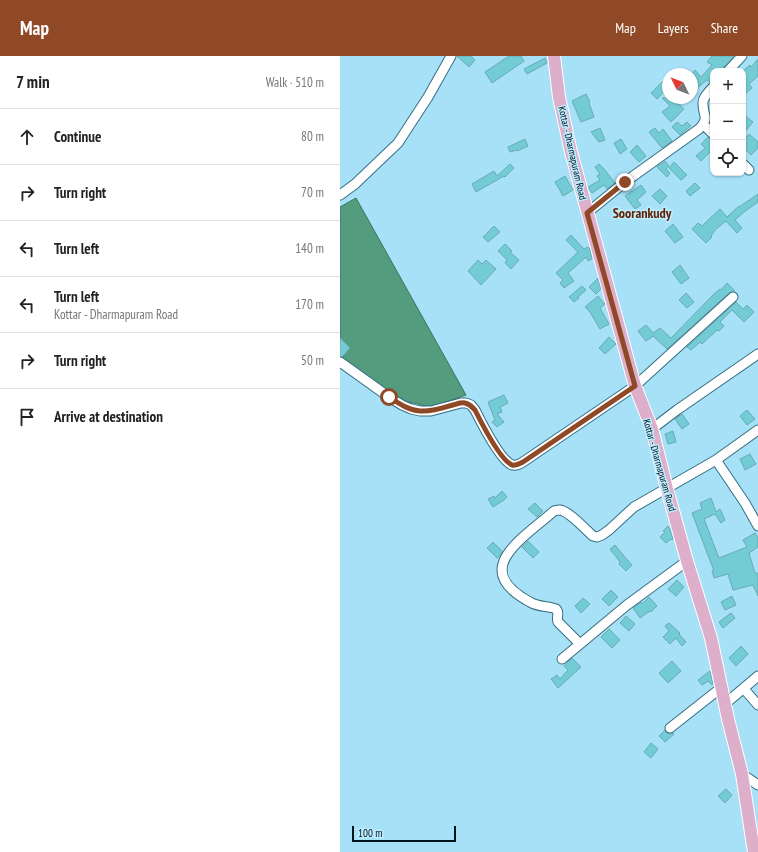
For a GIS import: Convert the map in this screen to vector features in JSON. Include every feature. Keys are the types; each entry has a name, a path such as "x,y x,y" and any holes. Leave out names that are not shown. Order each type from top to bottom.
{"main road":[{"name":"Kottar - Dharmapuram Road","path":"554,56 559,97 571,152 587,213 635,386 652,429 687,561 712,638 728,720 742,774 754,852"}],"street":[{"path":"340,195 355,184 398,143 428,97 451,56"},
{"path":"731,68 742,56"},
{"path":"587,213 625,182 699,129 706,118 703,101 710,91"},
{"path":"703,124 710,131"},
{"path":"340,362 389,397 411,409 430,411 460,403 471,405 500,454 513,465 518,465 635,386 733,297"},
{"path":"652,429 758,354"},
{"path":"580,644 558,622 558,613 556,609 531,603 518,595 506,584 501,571 504,561 512,547 554,511 558,510 569,514 593,536 597,537 602,535 634,507 716,460 758,430"},
{"path":"716,460 745,503 758,526"},
{"path":"562,659 627,605 687,561"},
{"path":"725,704 758,676"},
{"path":"670,728 722,687"},
{"path":"744,689 758,705"},
{"path":"742,774 758,784"}],"shaded area":[{"path":"356,198 466,395 430,407 405,401 343,360 344,352 340,348 340,207"}],"building":[{"path":"457,56 471,56 475,60 469,67"},
{"path":"509,56 521,56 524,61 492,83 485,72"},
{"path":"712,56 734,56 724,68 710,68 710,82 707,80 698,87 698,74 701,77 712,65 707,62"},
{"path":"545,58 547,63 527,74 524,69"},
{"path":"758,59 758,76 749,84 752,88 746,93 746,68 750,65 751,67"},
{"path":"662,82 662,94 657,99 651,93"},
{"path":"586,94 594,117 581,122 572,101"},
{"path":"668,104 679,104 684,109 671,122 662,112 670,106"},
{"path":"746,116 753,122 746,130"},
{"path":"677,122 682,126 687,122 691,126 680,135 672,127"},
{"path":"600,128 605,140 599,142 591,132"},
{"path":"655,128 659,133 663,129 672,141 662,148 649,132"},
{"path":"749,134 758,142 758,148 751,155 746,150 746,138"},
{"path":"708,137 710,138 710,152 701,161 696,156 705,148 701,144"},
{"path":"525,139 528,146 517,151 510,152 508,147"},
{"path":"621,139 627,149 620,154 614,143"},
{"path":"637,145 646,156 639,162 630,152"},
{"path":"665,161 669,166 666,169 670,173 667,177 657,167"},
{"path":"674,162 687,175 681,180 669,168"},
{"path":"510,164 514,168 505,177 504,176 476,192 472,184 494,171 497,176"},
{"path":"599,164 615,183 607,189 604,185 592,193 588,187 600,180 597,176 600,174 595,167"},
{"path":"565,176 573,190 563,196 555,182"},
{"path":"695,183 700,188 690,196 686,191"},
{"path":"641,185 646,192 637,200 641,205 635,209 625,196"},
{"path":"660,189 667,196 660,204 652,196"},
{"path":"758,194 758,202 735,220 742,228 737,233 726,221 715,230 711,236 712,237 706,243 692,229 698,223 702,226 720,209 727,217 739,206"},
{"path":"673,224 683,237 675,243 665,231"},
{"path":"494,226 500,232 488,242 483,237"},
{"path":"571,235 584,249 588,247 590,249 592,259 588,261 586,257 568,273 574,281 564,288 560,283 563,280 556,273 578,252 566,240"},
{"path":"505,244 512,251 510,252 519,260 511,269 505,263 507,260 498,251"},
{"path":"478,260 482,264 486,260 496,269 481,285 468,271"},
{"path":"680,265 689,278 681,284 672,272"},
{"path":"598,278 601,289 596,294 589,287"},
{"path":"727,283 735,291 729,293 667,349 653,336 646,341 638,331 646,325 653,333 660,328 671,338 714,294 720,289 721,290"},
{"path":"582,286 586,290 574,302 569,297"},
{"path":"686,293 694,302 687,308 679,300"},
{"path":"598,296 605,304 600,308 609,324 600,329 590,312 585,307"},
{"path":"736,302 743,309 747,305 754,312 744,322 732,310 720,322 724,326 719,331 717,330 702,344 700,342 691,350 687,347"},
{"path":"609,337 616,344 605,354 599,348"},
{"path":"340,338 350,348 342,357 340,356"},
{"path":"504,395 508,403 500,407 502,412 497,414 504,422 497,427 492,422 495,420 488,402"},
{"path":"747,410 755,419 747,425 740,416"},
{"path":"682,414 689,424 682,429 675,419"},
{"path":"673,431 676,442 668,444 665,434"},
{"path":"750,454 756,464 745,470 740,459"},
{"path":"502,491 507,497 493,507 488,499 494,496 495,498"},
{"path":"711,498 716,512 720,509 725,520 721,523 715,514 704,519 719,558 747,547 743,540 755,533 758,538 758,547 749,553 755,573 758,573 758,596 753,585 733,590 728,574 714,578 712,571 714,571 692,513 702,509 700,503"},
{"path":"535,503 543,511 537,517 528,509"},
{"path":"668,526 673,539 666,543 660,537"},
{"path":"528,541 539,552 533,558 522,547"},
{"path":"493,542 502,551 501,555 497,558 487,548"},
{"path":"615,545 632,565 626,571 619,564 620,562 610,549"},
{"path":"677,580 684,587 676,596 668,589"},
{"path":"611,590 618,597 609,606 602,599"},
{"path":"732,596 736,605 725,610 721,602"},
{"path":"649,597 657,606 651,612 650,611 640,618 633,608 641,602 642,604"},
{"path":"583,598 590,604 581,613 575,606"},
{"path":"731,613 735,618 723,628 719,622"},
{"path":"626,616 635,624 629,631 620,623"},
{"path":"669,623 680,633 679,634 686,642 682,646 676,638 670,644 663,637 669,631 665,626"},
{"path":"609,629 620,640 612,648 601,637"},
{"path":"741,646 748,654 736,666 729,658"},
{"path":"572,658 581,667 558,688 551,679 557,675 560,679 568,670 564,666"},
{"path":"672,661 681,671 668,683 659,673"},
{"path":"710,671 713,684 712,685 708,681 702,685 698,680"},
{"path":"665,730 667,733 674,734 665,742 659,736"},
{"path":"651,743 658,749 651,758 644,752"},
{"path":"726,789 732,795 725,803 718,796"}],"district":[{"name":"Soorankudy","path":"642,213"}],"route":[{"path":"389,397 402,405 420,411 430,411 460,403 471,405 500,454 513,465 518,465 635,386 587,213 625,182"}]}
